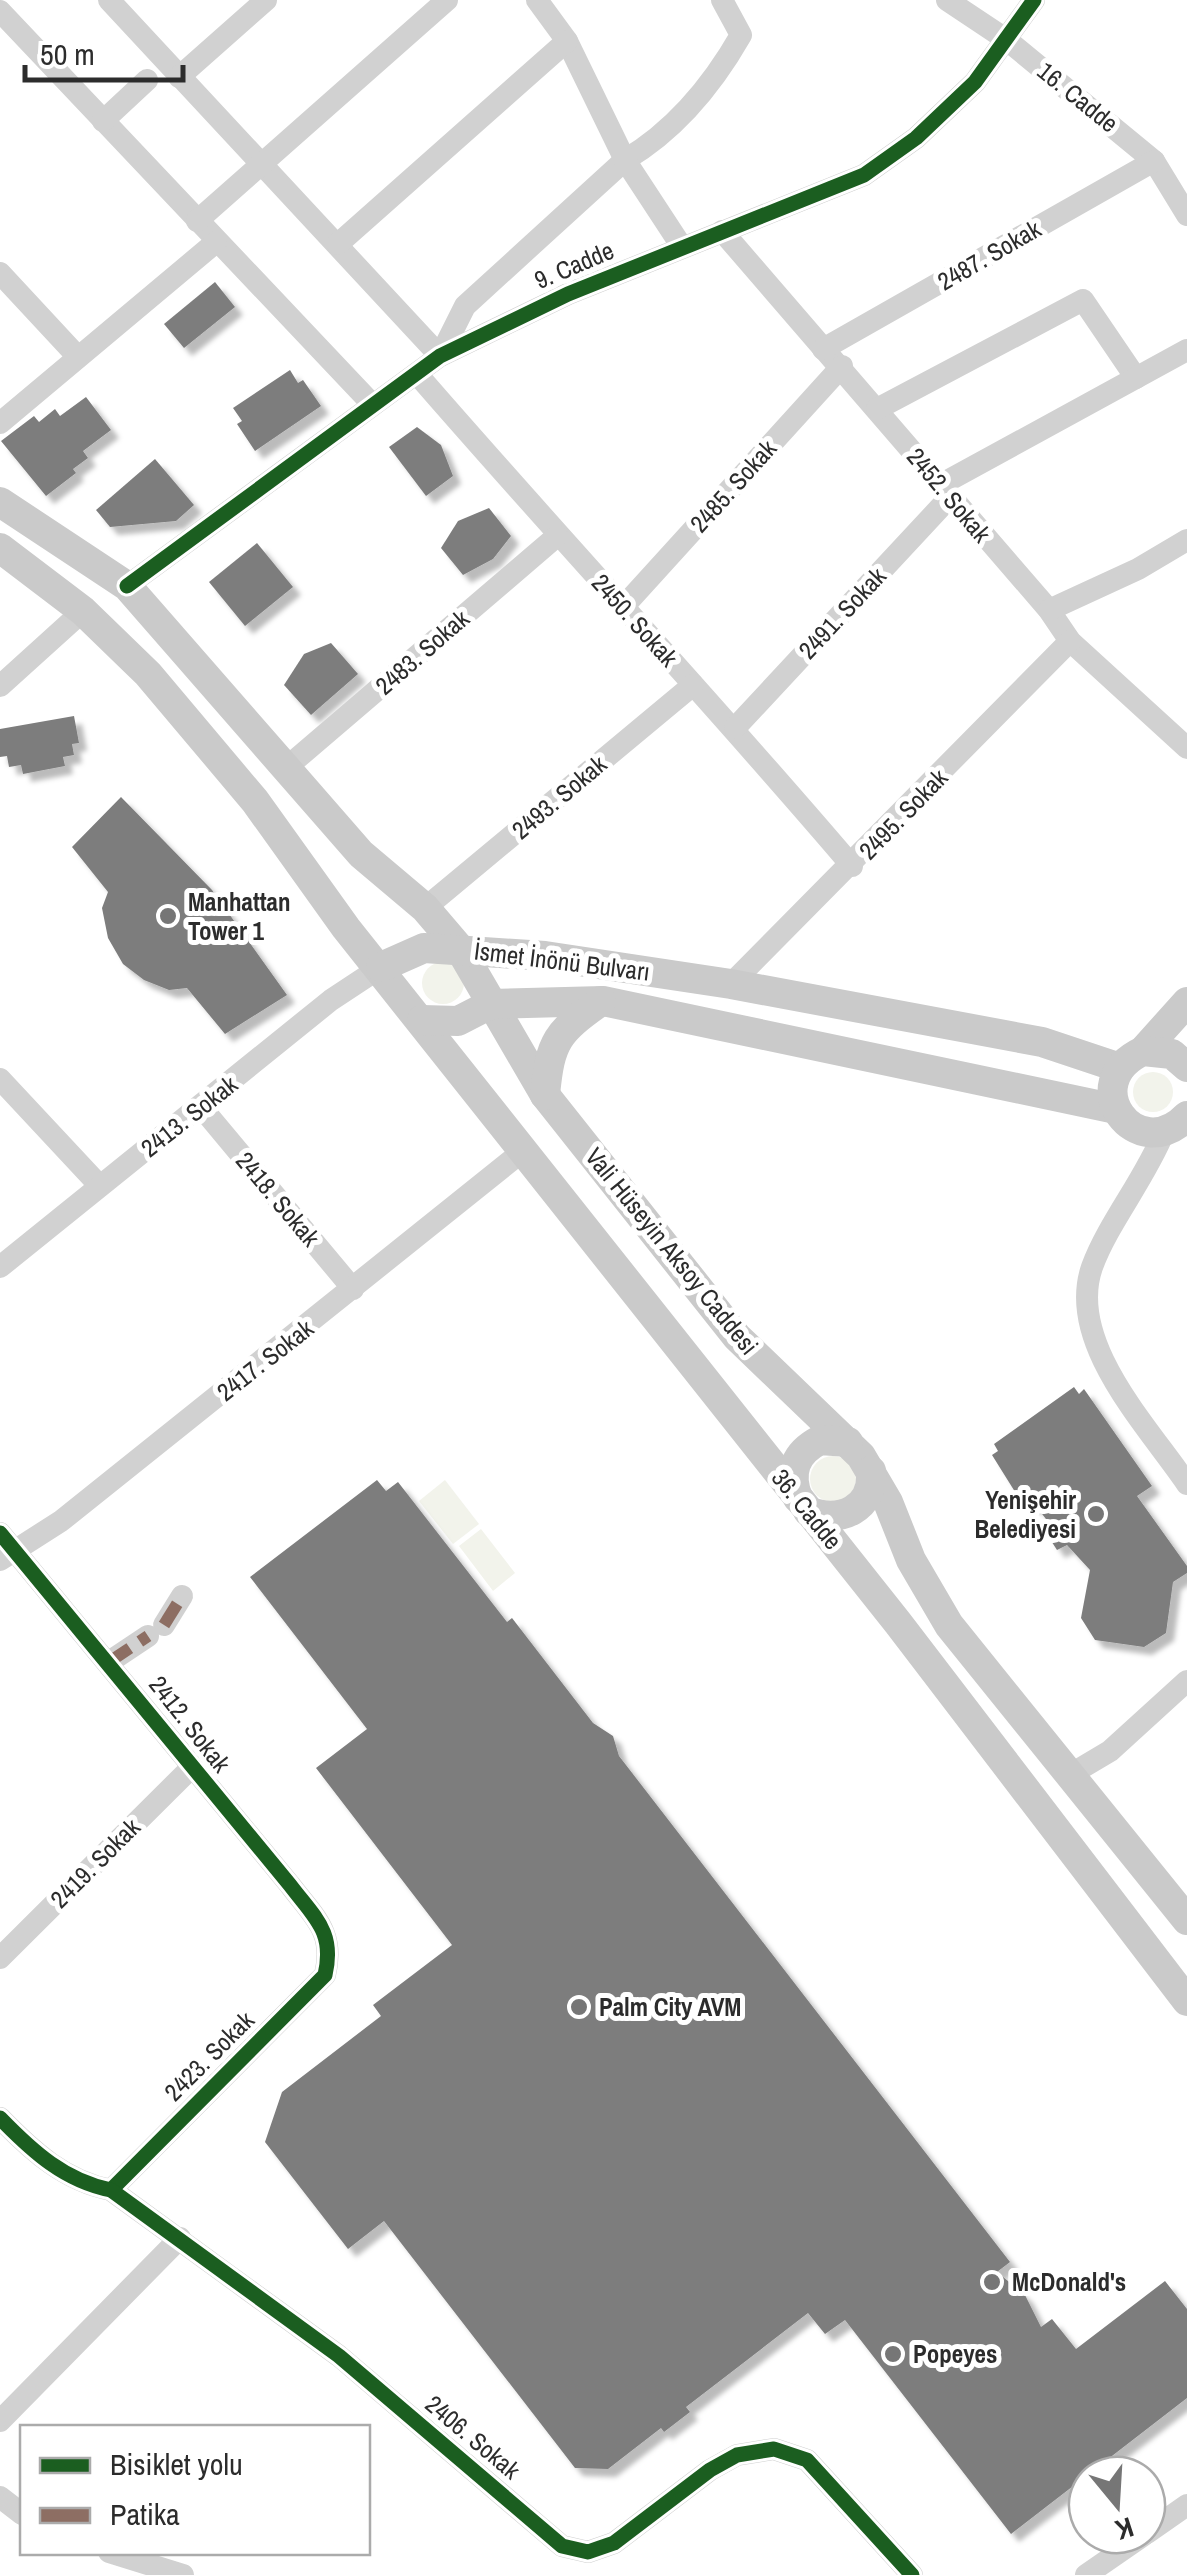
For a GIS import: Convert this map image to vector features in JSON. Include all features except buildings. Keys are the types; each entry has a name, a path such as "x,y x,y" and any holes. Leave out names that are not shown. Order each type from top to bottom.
{"main road":[{"name":"İsmet İnönü Bulvarı","path":"0,502 128,586 361,854 425,908 460,949 545,956 732,984 1131,1059 1172,1054 1186,1062"},
{"path":"0,548 84,611 148,674 255,801 346,928 422,1020"},
{"path":"381,967 424,948 460,949"},
{"name":"Vali Hüseyin Aksoy Caddesi","path":"460,949 545,1095 737,1338 848,1442 871,1471 911,1560 949,1625 1187,1920"},
{"name":"İsmet İnönü Bulvarı","path":"422,1020 458,1021 491,1004 603,1000 1116,1109 1136,1129 1179,1125"},
{"path":"545,1095 549,1052 572,1022 603,1000"},
{"path":"1116,1109 1112,1095 1131,1059 1187,1002"},
{"name":"36. Cadde","path":"422,1020 1187,2000"},
{"path":"848,1442 820,1440 800,1454 792,1478 803,1505 832,1518 856,1510 870,1490 871,1471"}],"street":[{"path":"109,0 440,356 464,306 625,160 654,143 720,70 741,36 722,0"},
{"path":"179,77 266,0"},
{"path":"197,221 447,0"},
{"path":"537,0 567,41 625,160 682,247"},
{"name":"16. Cadde","path":"947,0 1007,40 1154,161 1187,215"},
{"name":"9. Cadde","path":"128,586 440,356 494,327 864,175 916,138 974,82 1034,0"},
{"path":"0,11 372,404"},
{"path":"338,244 567,41"},
{"path":"103,121 147,80"},
{"name":"2487. Sokak","path":"824,349 1154,161"},
{"name":"2452. Sokak","path":"722,232 842,366 944,492 1049,610 1070,641 1187,748"},
{"path":"0,423 216,242"},
{"path":"0,273 78,358"},
{"path":"877,409 1083,300 1136,378"},
{"name":"2491. Sokak","path":"735,728 944,492 1187,350"},
{"name":"2485. Sokak","path":"624,606 842,366"},
{"name":"2450. Sokak","path":"417,374 558,536 735,728 852,866"},
{"name":"2483. Sokak","path":"287,767 558,536"},
{"path":"1049,610 1138,570 1187,540"},
{"path":"0,686 84,611"},
{"name":"2495. Sokak","path":"732,984 1070,641"},
{"name":"2493. Sokak","path":"425,908 693,685"},
{"name":"2413. Sokak","path":"0,1267 98,1185 202,1108 331,1000 381,967"},
{"path":"0,1079 98,1185"},
{"name":"2418. Sokak","path":"202,1108 353,1288"},
{"path":"1179,1125 1151,1164 1092,1267 1086,1302 1090,1336 1187,1484"},
{"name":"2417. Sokak","path":"4,1547 60,1521 523,1151"},
{"name":"2412. Sokak","path":"4,1547 109,1662 190,1769 323,1927 330,1951"},
{"path":"109,1662 156,1630 182,1596"},
{"path":"1073,1774 1110,1751 1187,1682"},
{"name":"2419. Sokak","path":"0,1958 190,1769"},
{"name":"2423. Sokak","path":"111,2190 325,1975 330,1951"},
{"name":"2406. Sokak","path":"0,2118 24,2144 77,2183 111,2190 339,2356 562,2546 588,2552 614,2542 710,2470 737,2455 774,2449 808,2460 912,2575"},
{"path":"0,2421 180,2238"},
{"path":"0,2497 20,2512"},
{"path":"118,2555 183,2575"},
{"path":"1086,2575 1115,2555"}],"shaded area":[{"path":"443,962 458,968 464,983 458,998 443,1004 428,998 422,983 428,968"},
{"path":"1153,1072 1167,1078 1173,1092 1167,1106 1153,1112 1139,1106 1133,1092 1139,1078"},
{"path":"833,1456 850,1462 856,1479 850,1496 833,1502 816,1496 810,1479 816,1462"},
{"path":"445,1480 479,1524 453,1544 419,1501"},
{"path":"481,1529 515,1573 493,1591 459,1546"}],"marked path":[{"path":"164,1625 182,1596"},
{"path":"109,1662 148,1636"}],"cycle path":[{"path":"127,586 440,356 568,294 864,175 916,138 975,82 1034,0"},
{"path":"0,1533 307,1907 321,1926 327,1947 325,1975 111,2190"},
{"path":"0,2118 51,2163 79,2180 111,2190 339,2356 562,2546 588,2552 614,2543 710,2470 737,2455 774,2449 807,2460 912,2575"}],"place":[{"name":"Manhattan Tower 1","path":"168,916"},
{"name":"Yenişehir Belediyesi","path":"1096,1514"},
{"name":"Palm City AVM","path":"579,2007"},
{"name":"McDonald's","path":"992,2282"},
{"name":"Popeyes","path":"893,2354"}]}
